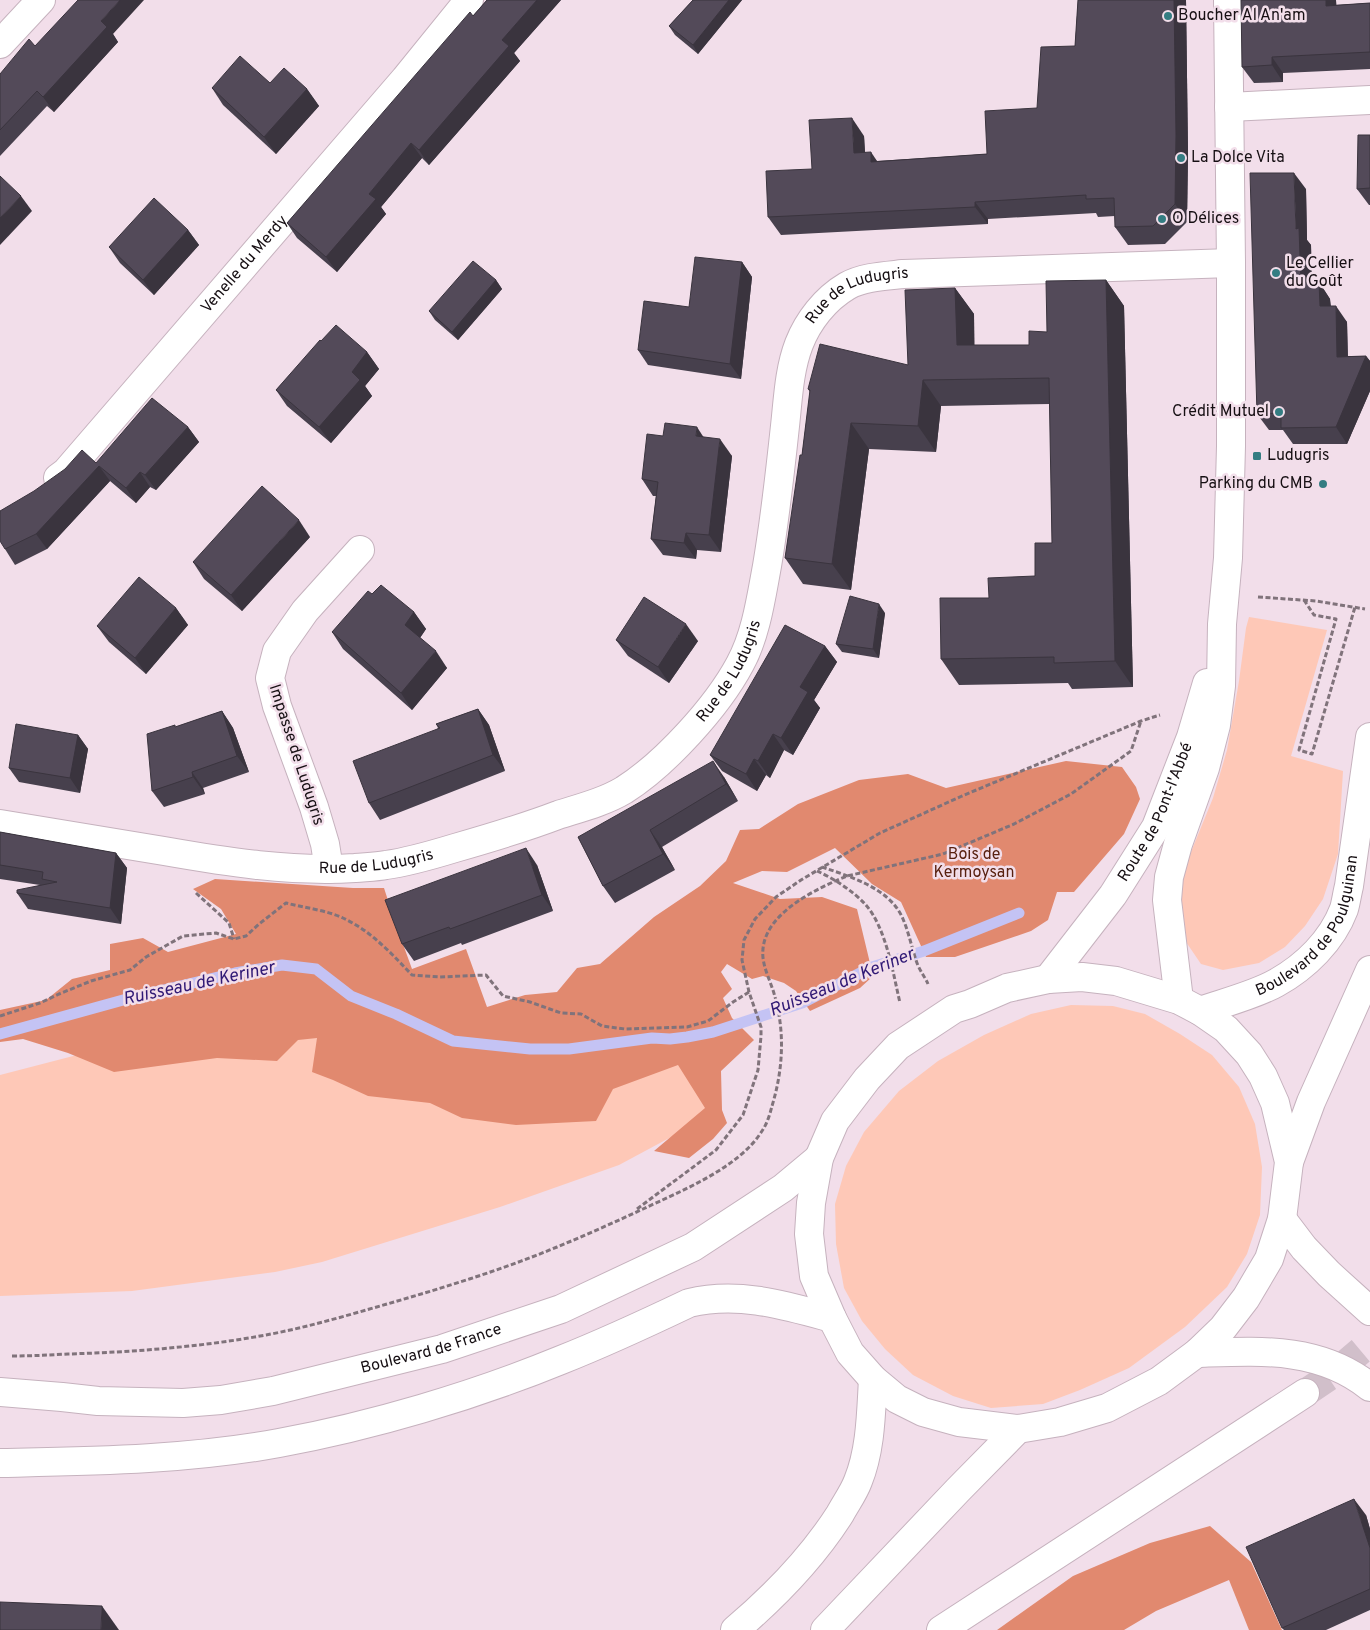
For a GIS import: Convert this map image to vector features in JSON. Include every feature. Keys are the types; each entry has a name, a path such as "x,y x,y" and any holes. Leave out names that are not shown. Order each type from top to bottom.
{"main road":[{"path":"0,44 41,0"},
{"name":"Venelle du Merdy","path":"37,493 66,472 405,79 469,0"},
{"name":"Route de Pont-l'Abbé","path":"1189,1006 1167,900 1169,878 1178,844 1205,768 1216,725 1221,686 1222,624 1229,523 1231,446 1228,0"},
{"path":"1229,107 1370,100"},
{"name":"Rue de Ludugris","path":"0,824 233,863 293,869 330,869 386,865 437,853 510,832 622,791 662,760 688,733 729,682 742,662 761,601 777,506 791,369 806,328 817,312 848,286 873,278 936,272 1231,263"},
{"name":"Impasse de Ludugris","path":"330,869 314,807 277,706 270,678 277,651 305,611 360,550"},
{"name":"Route de Pont-l'Abbé","path":"1048,979 1113,895 1156,827 1173,786 1200,709 1222,624"},
{"name":"Boulevard de Poulguinan","path":"1189,1006 1274,984 1306,962 1322,947 1344,909 1349,886 1370,737"},
{"path":"1289,1162 1275,1103 1263,1076 1249,1054 1226,1029 1189,1006 1116,981 1082,977 1048,979 1007,988 954,1009 898,1046 867,1079 835,1121 819,1158 811,1203 809,1234 814,1276 850,1353 873,1379 898,1399 923,1412 959,1422 1018,1429 1060,1422 1106,1408 1159,1381 1197,1353 1223,1328 1246,1298 1269,1259 1282,1219 1289,1162 1311,1102 1370,970"},
{"name":"Boulevard de France","path":"0,1392 106,1402 183,1403 221,1400 273,1391 442,1349 561,1309 693,1247 783,1188 819,1158"},
{"path":"1282,1219 1304,1248 1329,1274 1370,1311"},
{"path":"0,1463 83,1462 210,1452 278,1443 344,1429 492,1386 560,1361 689,1304 707,1299 754,1300 832,1318"},
{"path":"1197,1353 1269,1351 1316,1359 1344,1371 1370,1387"},
{"path":"735,1630 801,1566 825,1538 846,1504 859,1480 866,1450 871,1422 873,1379"},
{"path":"941,1630 1305,1393"},
{"path":"825,1630 1018,1429"}],"path":[{"path":"1225,596 1304,600 1365,608"},
{"path":"1304,600 1314,615 1336,619 1298,750 1312,754 1355,607"},
{"path":"8,1356 101,1353 180,1347 266,1335 344,1316 459,1283 558,1247 631,1214 696,1184 728,1164 755,1142 764,1128 776,1094 781,1070 780,1024 775,997 765,969 763,948 769,929 785,910 812,892 847,876 943,854 1014,824 1063,799 1131,751 1141,721 962,796 880,833 822,867 776,898 755,919 744,940 742,960 749,992 761,1027 761,1036 758,1070 743,1115 716,1150 631,1214"},
{"path":"822,867 881,892 895,906 902,917 918,965"},
{"path":"817,871 836,881 864,904 873,916 882,936 894,975"},
{"path":"193,889 198,896 229,922 234,939"},
{"path":"0,1016 40,1003 91,981 130,970 146,957 183,936 216,933 234,939 246,936 286,904 342,917 381,942 412,975 440,977 486,974 502,996 530,1002 562,1013 581,1014 602,1026 625,1029 687,1027 708,1021 749,992"}],"shaded area":[{"path":"1249,617 1327,630 1291,756 1343,771 1338,854 1323,899 1305,926 1285,947 1259,963 1223,970 1201,964 1184,939 1180,904 1184,869 1213,798 1227,750"},
{"path":"1071,1005 1113,1006 1145,1014 1212,1055 1239,1087 1255,1124 1262,1167 1260,1215 1247,1254 1227,1287 1185,1327 1129,1368 1043,1404 991,1408 953,1396 913,1375 885,1349 862,1321 844,1288 836,1244 835,1204 846,1166 864,1132 899,1091 938,1061 984,1035 1031,1014"},
{"path":"199,1034 716,1042 714,1114 619,1165 500,1207 322,1262 275,1272 132,1291 0,1296 0,1075 131,1041"}],"green space":[{"name":"Bois de Kermoysan","path":"1066,761 1122,767 1136,787 1140,799 1124,834 1074,892 1057,892 1048,920 1031,931 955,957 926,957 901,902 872,884 835,848 787,872 762,871 733,883 780,899 822,897 857,909 872,977 860,988 810,1011 796,991 784,983 763,976 752,979 727,964 721,972 732,989 723,998 732,1018 754,1040 721,1071 722,1110 727,1123 713,1139 689,1158 654,1151 705,1108 678,1065 613,1089 596,1121 516,1125 462,1118 430,1103 368,1096 312,1072 317,1038 298,1040 277,1061 217,1058 114,1072 68,1053 23,1039 0,1042 0,1010 46,1000 72,979 110,970 110,944 143,938 168,952 236,934 221,909 193,889 215,879 353,888 384,888 412,969 466,949 487,1007 525,995 557,992 577,968 600,964 654,917 700,886 726,861 740,830 759,829 798,804 859,780 908,774 946,788"},
{"path":"1210,1526 1251,1562 1282,1630 1249,1630 1229,1580 1156,1611 1124,1630 997,1630 1073,1576 1150,1543"}],"building":[{"path":"78,0 120,0 101,21 107,27 43,97 37,91 0,130 0,74 29,39 35,46"},
{"path":"487,0 537,0 502,40 509,46 419,150 411,143 369,194 376,199 326,257 287,223 470,12 473,16"},
{"path":"693,0 729,0 693,45 669,26"},
{"path":"1078,0 1174,0 1175,204 1153,226 1115,227 1114,198 1086,199 1086,195 975,202 975,207 768,217 766,171 812,169 809,120 852,118 854,153 871,152 871,162 987,154 985,111 1037,108 1041,47 1075,46"},
{"path":"1241,0 1326,0 1326,6 1370,3 1370,52 1272,57 1272,65 1242,67"},
{"path":"240,56 270,83 284,68 307,89 264,137 212,88"},
{"path":"1358,135 1370,135 1370,188 1357,189"},
{"path":"1250,173 1294,173 1296,229 1299,228 1301,283 1319,282 1320,306 1336,306 1337,357 1366,356 1336,427 1281,428 1281,413 1257,414"},
{"path":"0,176 21,196 0,218"},
{"path":"154,198 188,230 143,280 109,247"},
{"path":"695,257 742,262 730,364 638,350 644,301 689,307"},
{"path":"473,261 496,280 452,332 429,311"},
{"path":"1106,280 1115,661 1054,663 1054,657 941,659 940,598 989,598 988,578 1035,576 1035,543 1052,543 1049,378 923,380 918,426 851,423 832,564 785,558 800,455 802,455 810,390 808,389 820,344 908,365 905,290 955,288 957,345 1029,345 1029,331 1047,332 1046,281"},
{"path":"336,325 367,352 352,372 360,380 319,427 276,390 320,340"},
{"path":"152,398 188,427 145,475 140,472 126,488 99,466 36,534 5,549 0,541 0,511 34,491 65,469 82,450 96,463"},
{"path":"665,423 697,427 696,436 720,439 709,535 686,533 684,543 651,539 658,482 642,479 647,434 663,436"},
{"path":"262,486 299,520 231,595 193,562"},
{"path":"139,577 176,608 135,658 97,626"},
{"path":"381,585 414,612 405,625 436,651 401,693 332,632 368,591 372,594"},
{"path":"850,596 879,604 873,649 836,644"},
{"path":"644,597 686,624 658,667 616,640"},
{"path":"785,625 825,646 800,687 808,692 781,738 773,734 758,761 754,759 746,774 710,755"},
{"path":"478,709 493,755 369,803 353,761 440,728 436,724"},
{"path":"222,711 237,756 192,772 193,777 152,791 147,734 175,725 175,727"},
{"path":"16,724 78,735 70,778 9,768"},
{"path":"713,761 726,784 650,830 663,854 603,886 578,837"},
{"path":"0,832 116,853 110,908 17,893 17,890 57,882 42,879 43,872 0,865"},
{"path":"526,848 542,895 450,929 449,927 402,944 385,900"},
{"path":"1354,1499 1370,1548 1370,1589 1282,1628 1246,1547"},
{"path":"0,1602 102,1606 101,1630 0,1630"}],"waterway":[{"name":"Ruisseau de Keriner","path":"0,1034 134,997 235,973 282,965 316,969 351,996 396,1014 453,1041 530,1049 569,1049 652,1038 670,1039 687,1037 713,1032 802,1003 872,967 924,951 1019,913"}],"tunnel":[{"path":"1305,1393 1332,1375 1370,1343"}],"place":[{"name":"Boucher Al An'am","path":"1168,16"},
{"name":"La Dolce Vita","path":"1181,158"},
{"name":"O Délices","path":"1162,219"},
{"name":"Le Cellier du Goût","path":"1276,273"},
{"name":"Crédit Mutuel","path":"1279,412"},
{"name":"Ludugris","path":"1257,456"},
{"name":"Parking du CMB","path":"1323,484"}]}
